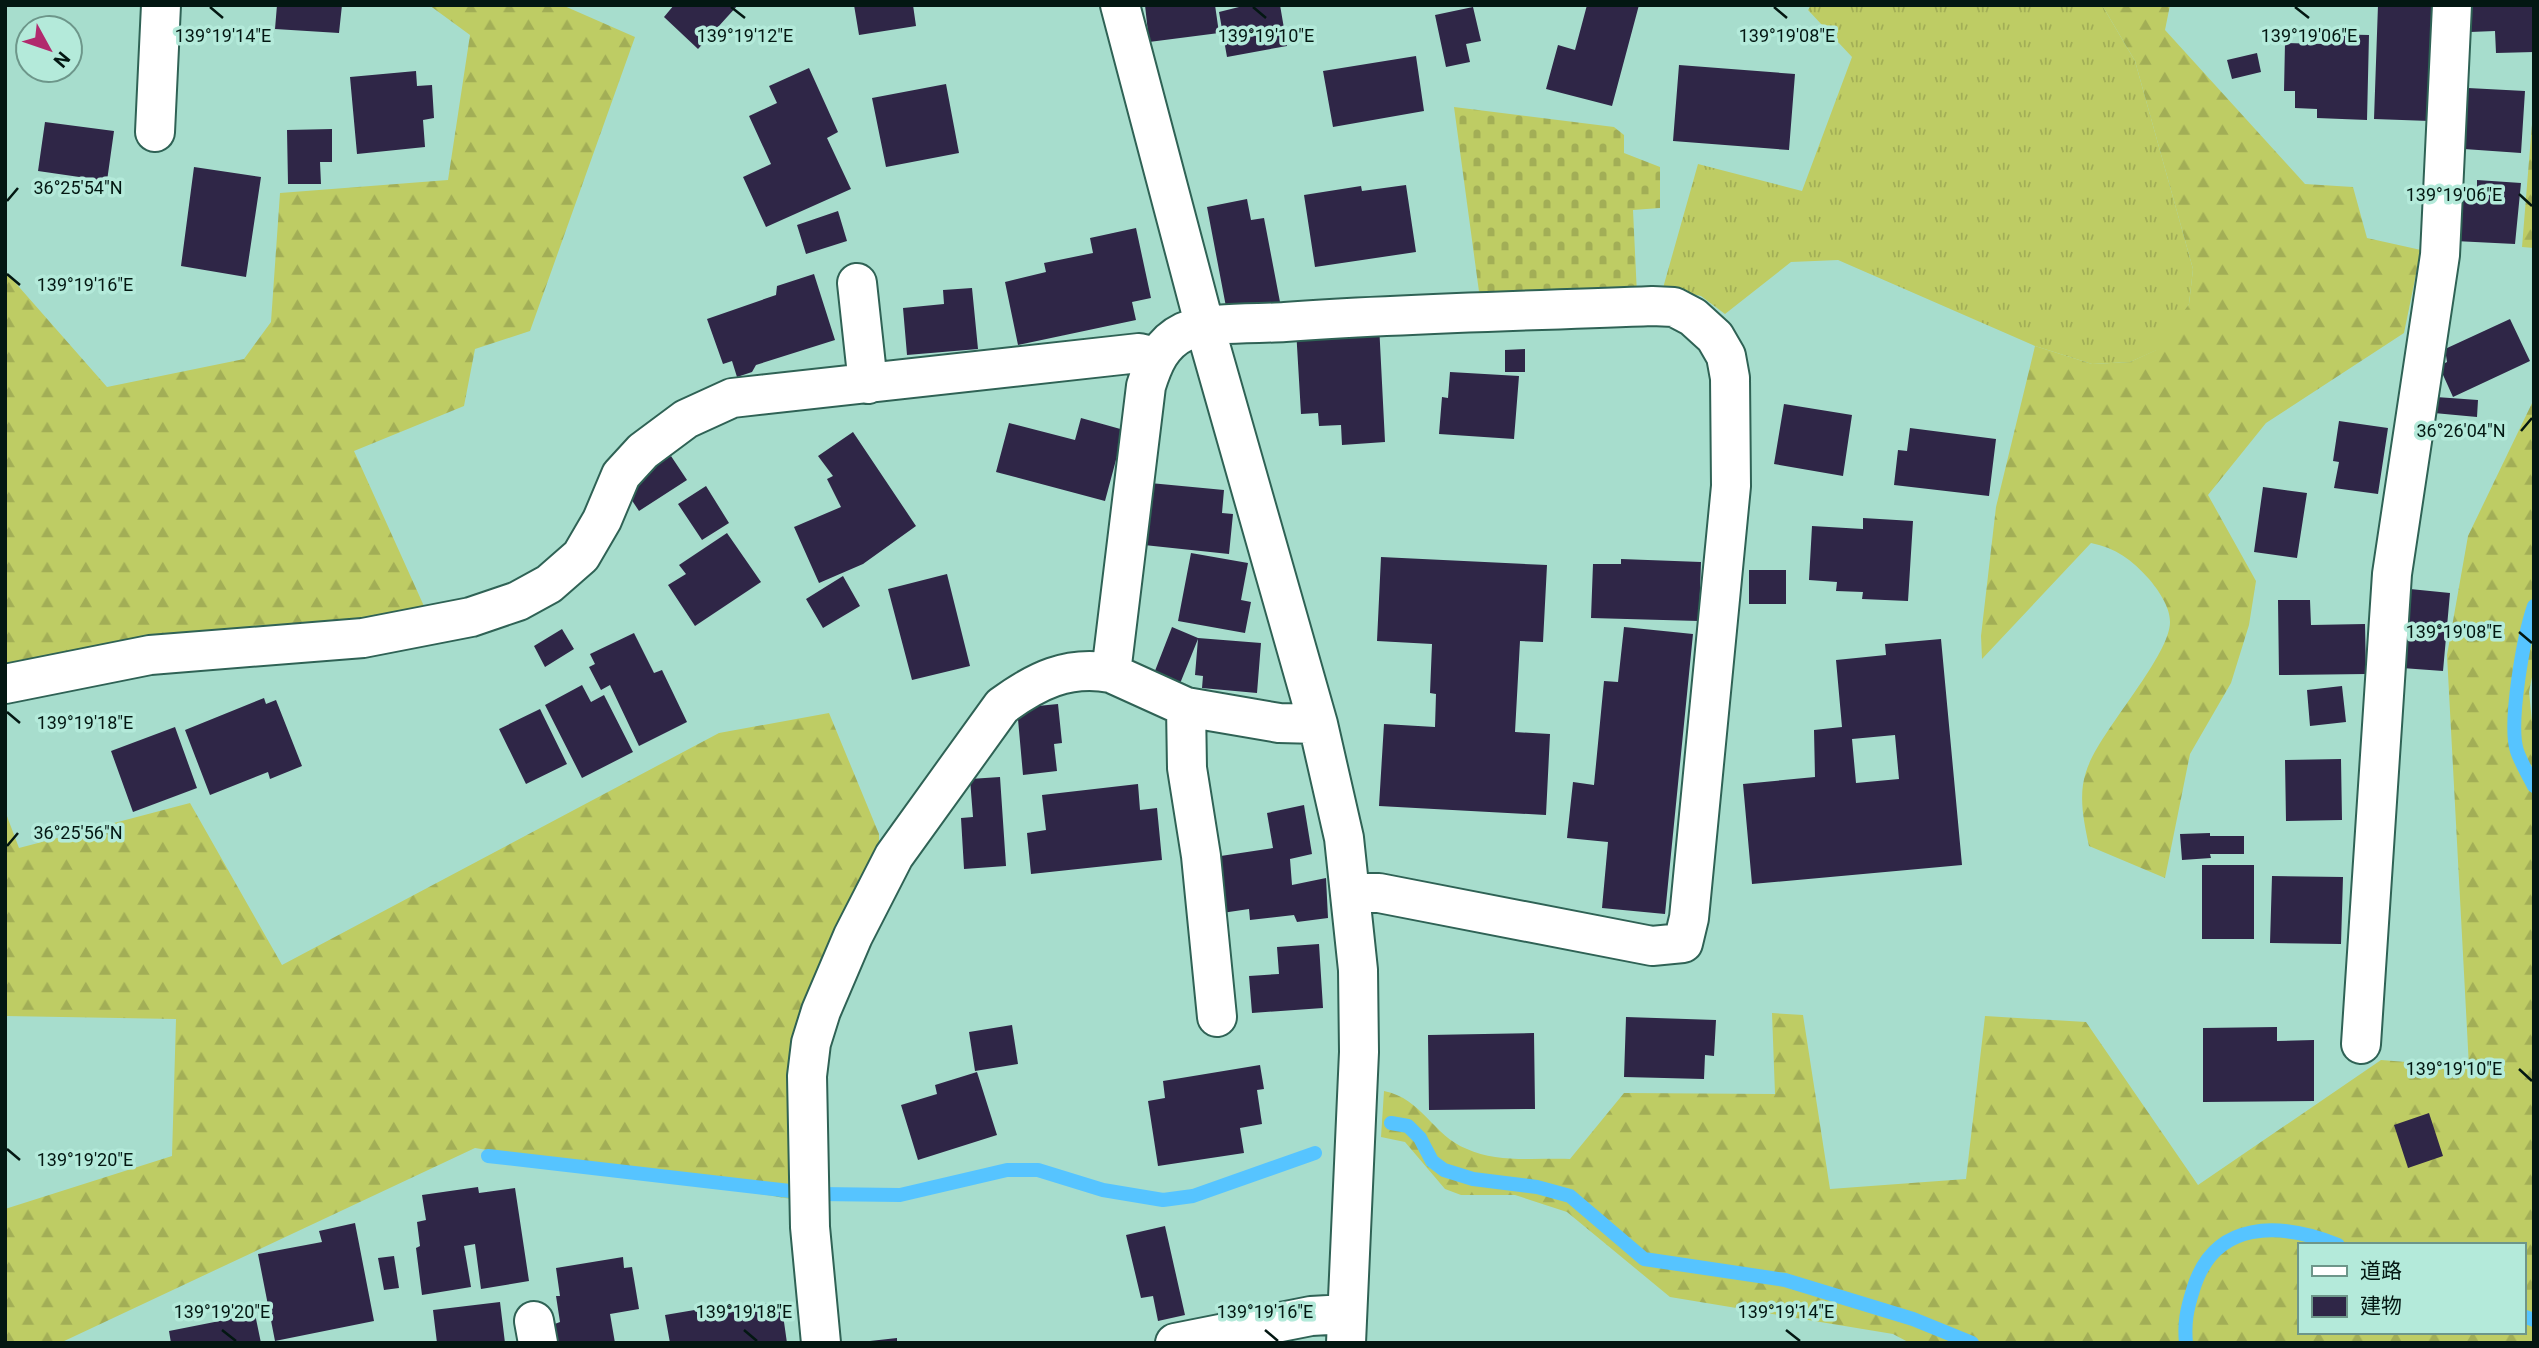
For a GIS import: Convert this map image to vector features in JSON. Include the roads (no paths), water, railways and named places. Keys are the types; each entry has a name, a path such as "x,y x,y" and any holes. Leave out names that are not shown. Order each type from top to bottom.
{"street":[{"path":"155,132 161,5"},
{"path":"1120,5 1205,327 1318,724 1344,838 1359,970 1359,1052 1346,1329 1311,1316 1175,1343"},
{"path":"2361,1044 2392,574 2440,256 2452,5"},
{"path":"857,283 868,384"},
{"path":"1111,673 1146,386 1156,357 1185,332 1205,327 1321,319 1652,306 1674,307 1693,317 1715,337 1726,356 1730,378 1731,486 1689,918 1684,943 1652,946 1379,893 1351,893"},
{"path":"5,684 150,655 363,638 471,617 518,601 549,584 581,556 602,520 621,475 643,451 686,419 732,398 1139,353 1156,357"},
{"path":"821,1343 810,1227 807,1076 811,1043 821,1011 853,936 894,856 1002,706 1027,688 1085,669 1111,673 1186,707 1279,723 1318,724"},
{"path":"1186,707 1187,768 1201,856 1217,1017"}],"waterway":[{"path":"2534,606 2522,657 2514,721 2517,751 2534,786"},
{"path":"1391,1123 1408,1126 1420,1138 1432,1161 1444,1170 1473,1179 1537,1187 1570,1196 1644,1259 1785,1280 1913,1319 1972,1343"},
{"path":"819,1194 900,1195 1007,1170 1038,1170 1103,1190 1163,1200 1193,1196 1315,1153"},
{"path":"488,1156 790,1191"},
{"path":"2186,1343 2188,1310 2203,1267 2216,1250 2233,1238 2272,1230 2294,1232 2332,1243"},
{"path":"2525,1317 2534,1320"}]}
